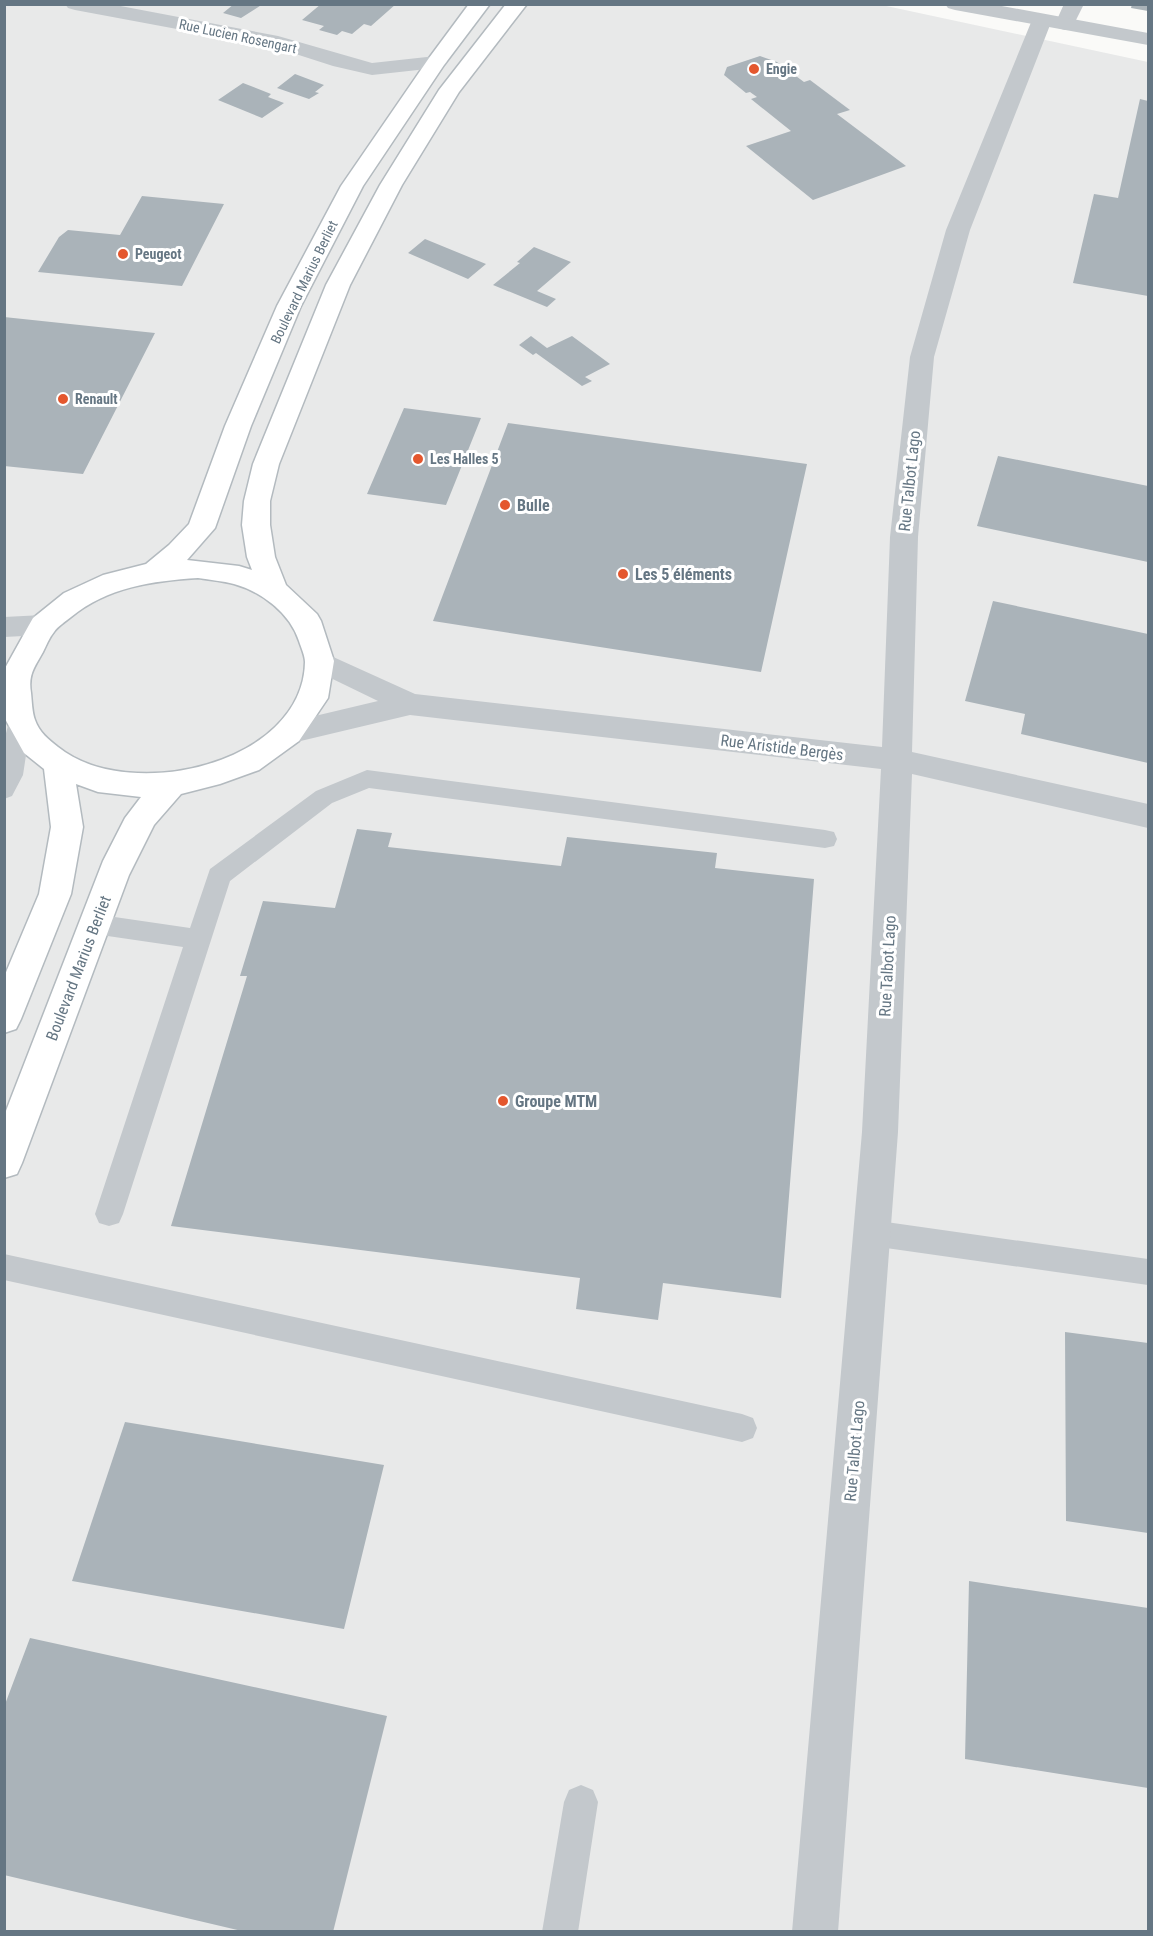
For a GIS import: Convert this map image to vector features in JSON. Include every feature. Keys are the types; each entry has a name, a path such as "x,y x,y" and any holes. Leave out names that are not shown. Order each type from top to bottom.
{"main road":[{"name":"Boulevard Marius Berliet","path":"155,571 179,552 201,528 238,426 289,306 352,186 436,62 480,4"},
{"name":"Boulevard Marius Berliet","path":"274,590 261,557 256,525 257,501 266,464 338,285 391,185 450,90 518,4"},
{"path":"198,569 239,575 274,590 307,621 321,661 313,698 288,733 248,762 209,776 171,785 146,786 98,781 58,764 35,745 20,722 9,676 43,625 74,600 113,582 155,571 198,569"},
{"path":"4,1019 55,894 67,826 58,764"},
{"name":"Boulevard Marius Berliet","path":"4,1163 94,924 132,831 149,805 171,785"}],"street":[{"name":"Rue Lucien Rosengart","path":"75,4 278,42 340,62 372,69 436,62"},
{"path":"955,4 1149,39"},
{"name":"Rue Talbot Lago","path":"815,1932 880,1132 897,760 904,537 922,357 958,230 1053,22 1074,4"},
{"path":"4,627 43,625"},
{"name":"Rue Aristide Bergès","path":"321,661 410,704 897,760 1149,816"},
{"name":"Rue Aristide Bergès","path":"288,733 410,704"}],"lane":[{"path":"4,790 11,775 20,722"},
{"path":"110,1214 219,876 324,797 367,779 825,839"},
{"path":"94,924 198,939"},
{"path":"872,1233 1149,1272"},
{"path":"4,1266 742,1428"},
{"path":"560,1932 581,1802"}],"shaded area":[{"path":"877,4 1148,62 1148,1931 5,1932 5,5"}],"building":[{"path":"234,4 263,4 241,18 223,13"},
{"path":"321,4 396,4 371,26 364,24 352,34 342,31 337,35 319,30 324,26 302,20"},
{"path":"1132,4 1148,4 1148,11 1131,8"},
{"path":"760,56 777,62 804,82 810,80 850,110 837,114 906,166 813,200 746,146 791,131 751,99 757,97 750,92 746,93 724,75 727,67"},
{"path":"295,74 324,85 315,92 319,93 309,99 277,88"},
{"path":"243,83 271,94 268,97 284,103 262,118 218,100"},
{"path":"1140,99 1148,101 1148,296 1073,283 1094,194 1118,198"},
{"name":"Peugeot","path":"142,196 224,204 182,286 38,272 59,237 68,230 120,235"},
{"path":"425,239 486,264 468,279 408,253"},
{"path":"534,247 571,262 537,291 556,299 547,307 493,285 520,263 517,262"},
{"name":"Renault","path":"4,317 155,333 83,474 4,466"},
{"path":"531,336 547,348 572,336 610,364 585,377 592,381 582,386 536,353 533,355 519,345"},
{"path":"404,408 481,418 446,505 367,494"},
{"name":"Les 5 éléments","path":"508,423 807,464 761,672 433,621"},
{"path":"998,456 1148,486 1148,562 977,526"},
{"path":"993,601 1148,634 1148,763 1021,734 1025,714 965,701"},
{"name":"Groupe MTM","path":"357,829 392,833 388,847 561,866 567,837 717,853 715,868 814,879 781,1298 663,1283 658,1320 576,1309 580,1278 171,1226 247,976 240,976 263,901 335,908"},
{"path":"1065,1332 1148,1343 1148,1533 1066,1521"},
{"path":"125,1422 384,1465 344,1629 72,1581"},
{"path":"969,1581 1148,1608 1148,1788 965,1759"},
{"path":"30,1638 387,1716 333,1932 246,1932 4,1875 4,1707"}],"place":[{"name":"Engie","path":"754,69"},
{"name":"Peugeot","path":"123,254"},
{"name":"Renault","path":"63,399"},
{"name":"Les Halles 5","path":"418,459"},
{"name":"Bulle","path":"505,505"},
{"name":"Les 5 éléments","path":"623,574"},
{"name":"Groupe MTM","path":"503,1101"}]}
